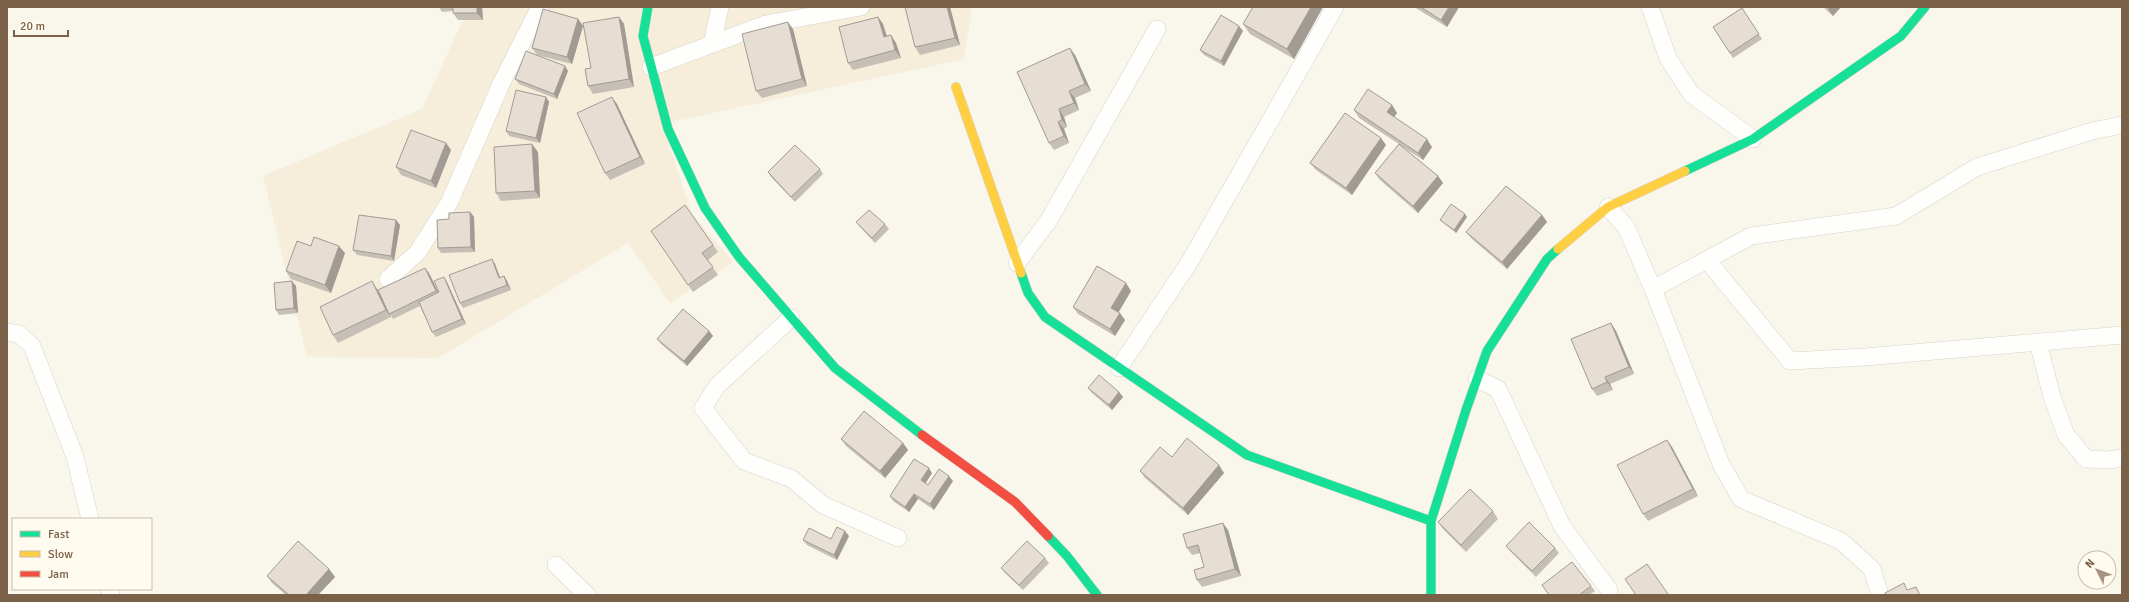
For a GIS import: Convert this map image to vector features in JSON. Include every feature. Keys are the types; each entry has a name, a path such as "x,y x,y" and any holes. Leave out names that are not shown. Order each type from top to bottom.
{"street":[{"path":"388,279 417,253 449,203 502,82 540,7"},
{"path":"648,7 643,36 668,128 705,208 739,257 835,368 952,458 1016,502 1067,556 1097,595"},
{"path":"712,44 720,7"},
{"path":"651,67 766,24 861,7"},
{"path":"1119,368 1189,263 1336,7"},
{"path":"1650,7 1668,58 1691,94 1753,139"},
{"path":"1431,595 1431,521 1486,351 1547,259 1608,207 1753,139 1901,36 1925,7"},
{"path":"1017,263 1049,220 1157,29"},
{"path":"956,87 1028,293 1045,317 1247,455 1431,521"},
{"path":"1652,289 1752,236 1896,216 1977,166 2092,130 2122,125"},
{"path":"1608,207 1626,228 1652,289 1721,464 1741,499 1841,540 1872,569 1880,595"},
{"path":"1707,260 1790,361 1865,357 2122,335"},
{"path":"791,318 717,386 703,408 744,460 792,479 823,505 898,538"},
{"path":"7,332 20,334 32,346 75,457 90,518"},
{"path":"2038,342 2052,397 2066,435 2086,459 2108,460 2122,458"},
{"path":"1477,379 1498,389 1562,526 1609,590"},
{"path":"556,565 587,595"}],"shaded area":[{"path":"469,7 972,7 964,59 662,124 692,214 733,262 670,303 628,243 438,358 307,357 263,176 422,109"}],"building":[{"path":"453,7 477,7 477,13 453,13"},
{"path":"905,7 947,7 955,38 915,47"},
{"path":"1253,7 1311,7 1287,49 1243,24"},
{"path":"1421,7 1449,7 1441,20"},
{"path":"1742,8 1759,34 1730,53 1713,27"},
{"path":"543,9 578,19 567,57 532,48"},
{"path":"1221,15 1239,26 1221,61 1200,50"},
{"path":"619,17 629,79 588,86 585,69 591,68 583,23"},
{"path":"878,17 884,37 891,35 895,50 848,63 839,27"},
{"path":"788,22 802,79 756,91 742,34"},
{"path":"1070,48 1085,84 1069,91 1074,103 1059,109 1062,120 1058,122 1064,136 1049,143 1017,72"},
{"path":"526,51 565,66 554,94 515,79"},
{"path":"1368,89 1392,105 1387,112 1427,139 1418,153 1354,110"},
{"path":"516,90 546,97 536,138 506,131"},
{"path":"612,97 640,157 605,173 577,113"},
{"path":"1345,113 1381,138 1346,188 1310,163"},
{"path":"411,130 446,143 431,181 396,167"},
{"path":"532,144 535,191 496,193 494,147"},
{"path":"1399,144 1438,176 1413,206 1375,173"},
{"path":"795,145 820,169 791,197 768,172"},
{"path":"1506,186 1542,215 1502,262 1466,232"},
{"path":"1451,204 1465,214 1454,230 1440,220"},
{"path":"685,205 713,245 702,253 713,267 688,285 651,231"},
{"path":"869,210 885,224 872,238 856,222"},
{"path":"470,212 471,247 438,248 437,220 449,219 449,213"},
{"path":"359,215 396,220 391,256 353,250"},
{"path":"314,237 339,246 325,285 286,271 297,241 311,246"},
{"path":"492,259 499,278 504,276 507,285 460,303 449,275"},
{"path":"1097,266 1126,283 1111,308 1120,313 1110,329 1073,307"},
{"path":"425,268 436,291 389,314 378,290"},
{"path":"444,277 462,319 432,332 419,302 439,292 434,281"},
{"path":"292,281 294,308 276,310 274,283"},
{"path":"372,281 386,310 333,335 320,307"},
{"path":"683,309 709,331 684,361 657,339"},
{"path":"1611,323 1629,367 1605,377 1607,382 1592,389 1571,339"},
{"path":"1099,375 1119,392 1109,405 1088,388"},
{"path":"864,411 903,443 880,471 841,439"},
{"path":"1187,438 1219,465 1183,508 1140,471 1160,447 1172,457"},
{"path":"1667,440 1693,489 1643,514 1617,465"},
{"path":"914,459 929,468 921,480 928,485 939,469 949,476 930,504 914,494 905,507 890,496"},
{"path":"1470,489 1493,511 1461,545 1438,522"},
{"path":"1529,522 1555,548 1532,571 1506,546"},
{"path":"1223,523 1235,569 1197,580 1194,570 1204,567 1198,545 1187,548 1183,534"},
{"path":"837,527 845,531 834,555 803,540 809,528 831,539"},
{"path":"298,541 329,569 306,595 289,595 267,576"},
{"path":"1027,541 1045,558 1019,585 1001,568"},
{"path":"1572,562 1591,586 1579,595 1549,595 1542,585"},
{"path":"1647,564 1668,594 1636,595 1625,579"},
{"path":"1904,583 1907,590 1916,587 1920,595 1885,595 1885,593"}],"traffic: fast":[{"path":"648,7 643,36 668,129 705,208 739,257 835,368 922,435"},
{"path":"1685,171 1753,139 1901,36 1925,7"},
{"path":"1431,595 1431,521 1466,410 1487,351 1547,259 1558,249"},
{"path":"1021,273 1028,293 1045,317 1247,455 1431,521"},
{"path":"1048,536 1067,556 1097,595"}],"traffic: slow":[{"path":"956,87 1021,273"},
{"path":"1558,249 1608,207 1685,171"}],"traffic: jam":[{"path":"922,435 1015,502 1048,536"}]}
